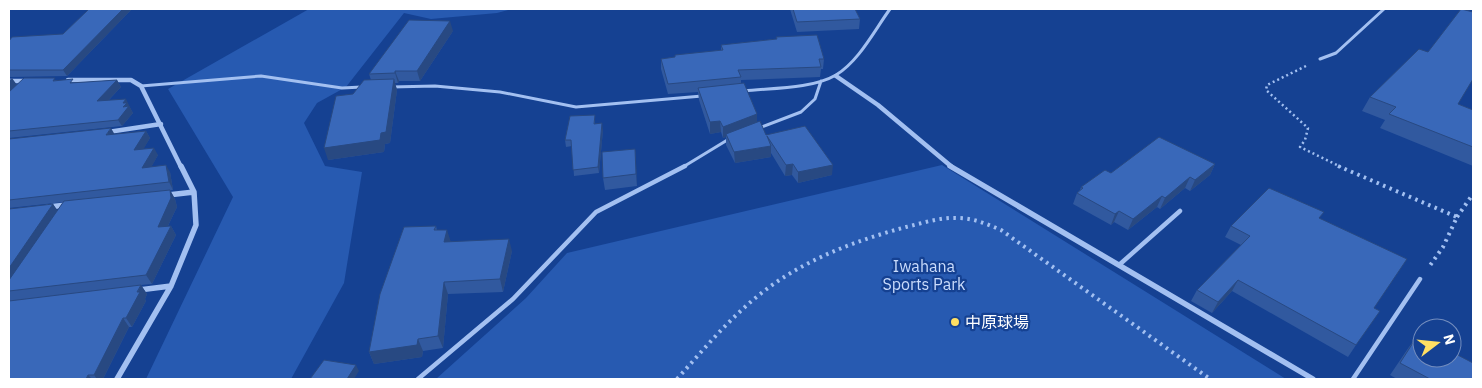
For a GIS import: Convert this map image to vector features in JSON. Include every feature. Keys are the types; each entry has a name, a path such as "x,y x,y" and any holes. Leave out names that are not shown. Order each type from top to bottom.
{"street":[{"path":"836,76 878,105 947,164 1313,379"},
{"path":"64,80 131,80 140,86 194,192 196,225 171,286 117,379"},
{"path":"9,81 36,81"},
{"path":"20,87 26,81"},
{"path":"97,133 137,129 161,124"},
{"path":"165,195 194,192"},
{"path":"38,208 78,204"},
{"path":"63,213 68,205"},
{"path":"133,291 171,286"}],"lane":[{"path":"735,92 821,81 836,76 847,66 890,9"},
{"path":"1320,59 1336,53 1384,9"},
{"path":"140,86 261,76 342,88 370,87"},
{"path":"755,129 800,112 815,99 821,81"},
{"path":"388,87 434,86 500,92 576,107 707,95"},
{"path":"418,379 513,299 596,212 679,169 737,136"},
{"path":"1119,265 1180,211"},
{"path":"1353,379 1420,279"}],"path":[{"path":"1320,59 1266,85 1266,90 1296,115 1308,128 1305,140 1300,147 1457,217"},
{"path":"1420,279 1444,247 1457,217 1473,194"},
{"path":"677,379 744,306 790,272 825,254 870,237 934,219 954,216 978,220 1001,230 1210,379"}],"green space":[{"path":"309,9 512,9 497,13 431,19 404,13 346,87 317,103 304,123 325,166 362,172 344,283 291,379 146,379 233,197 168,89"},
{"name":"Iwahana Sports Park","path":"942,165 1286,379 436,379 526,298 567,253"}],"building":[{"path":"89,9 123,9 63,70 9,70 9,41 12,37 63,34"},
{"path":"793,9 855,9 860,19 797,22"},
{"path":"1461,9 1473,12 1473,79 1458,104 1473,110 1473,147 1389,114 1396,107 1370,97 1419,49 1428,52"},
{"path":"409,20 450,21 417,71 369,74"},
{"path":"817,35 824,59 819,59 821,67 738,70 741,77 668,84 661,59 675,57 675,55 723,50 721,45 777,39 776,37"},
{"path":"24,78 55,78 53,81 73,79 70,83 117,80 97,101 126,99 123,103 127,103 123,107 129,106 118,120 9,131 9,92"},
{"path":"394,79 386,132 381,133 380,140 324,148 336,96 353,94 364,80"},
{"path":"744,83 757,114 723,127 720,121 710,122 698,88"},
{"path":"595,115 594,124 602,123 598,167 573,170 571,140 565,140 570,116"},
{"path":"760,121 766,135 805,126 833,165 798,172 793,164 786,165 767,136 771,146 734,152 726,134"},
{"path":"111,128 106,135 146,131 134,150 154,148 142,168 166,165 169,182 9,200 9,139"},
{"path":"1159,137 1215,164 1195,180 1190,177 1165,198 1162,196 1133,219 1119,211 1115,214 1077,193 1083,188 1081,187 1105,170 1111,173"},
{"path":"635,149 636,174 603,178 602,152"},
{"path":"1269,188 1324,212 1319,218 1407,259 1374,308 1380,311 1356,345 1238,280 1218,302 1197,290 1250,236 1231,226"},
{"path":"170,190 171,198 158,227 171,226 146,275 9,291 9,280 64,201"},
{"path":"53,204 9,268 9,209"},
{"path":"436,226 434,230 447,230 444,242 509,239 500,279 444,282 438,336 418,339 417,345 369,352 380,294 404,227"},
{"path":"141,285 137,292 140,292 126,318 123,318 94,375 88,375 86,379 9,379 9,301"},
{"path":"1412,344 1412,368 1462,368 1462,357 1473,363 1473,379 1430,379 1400,363"},
{"path":"324,360 356,365 347,379 310,379"}],"place":[{"name":"中原球場","path":"955,322"}]}
